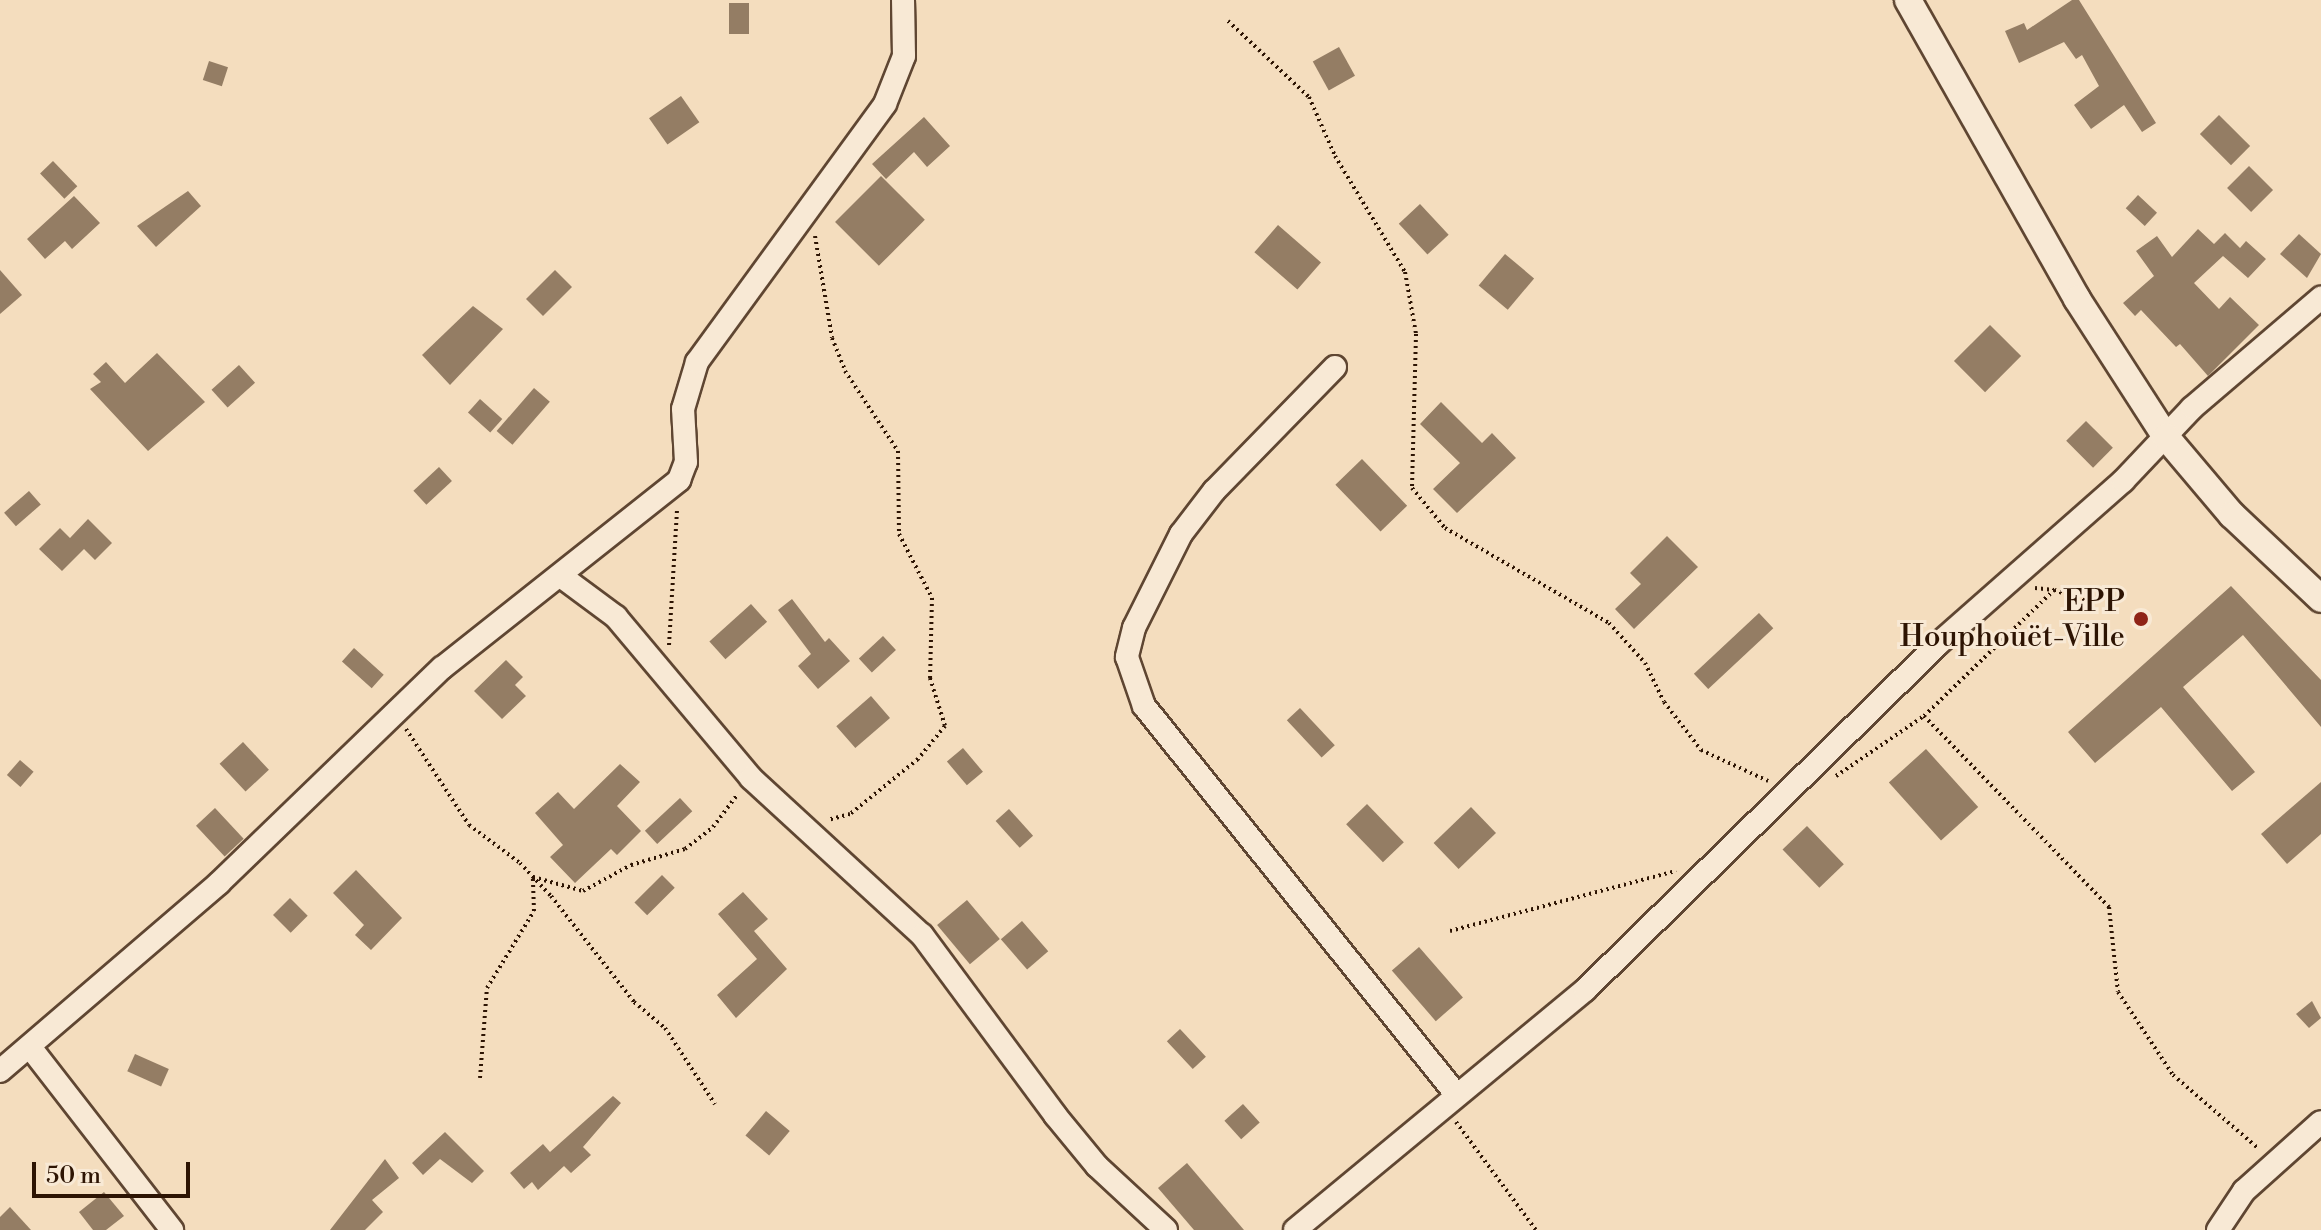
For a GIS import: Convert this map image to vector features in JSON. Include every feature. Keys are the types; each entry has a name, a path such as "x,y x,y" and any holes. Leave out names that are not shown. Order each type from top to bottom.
{"street":[{"path":"0,1071 219,883 483,632 562,577 679,480 686,462 683,409 697,362 895,85 904,56 903,0"},
{"path":"1908,0 2077,299 2166,437 2232,515 2321,599"},
{"path":"1295,1230 1449,1098 1585,990 1938,644 2321,298"},
{"path":"1335,367 1192,518 1134,628 1127,657 1144,706 1449,1098"},
{"path":"562,577 604,605 751,778 922,935 1088,1155 1166,1230"},
{"path":"30,1047 172,1230"},
{"path":"2218,1230 2244,1191 2321,1122"}],"path":[{"path":"1228,21 1309,97 1335,156 1405,272 1416,334 1412,488 1445,528 1609,623 1645,663 1664,702 1701,750 1789,791"},
{"path":"804,825 850,814 918,759 945,726 930,678 932,598 899,534 898,451 845,371 832,338 809,206"},
{"path":"667,677 679,480"},
{"path":"1826,779 1924,716 2054,590 2092,603"},
{"path":"396,714 469,825 533,877 634,1002 665,1028 715,1104"},
{"path":"1924,716 2109,907 2118,992 2173,1075 2261,1151 2244,1191"},
{"path":"533,877 583,891 631,865 685,849 713,827 751,778"},
{"path":"1450,931 1684,869"},
{"path":"480,1078 487,988 534,911 533,877"},
{"path":"1449,1098 1536,1230"}],"building":[{"path":"2072,0 2079,0 2156,123 2142,132 2124,105 2091,129 2074,105 2099,86 2082,55 2076,59 2064,42 2019,63 2005,31 2024,23 2027,30"},
{"path":"729,3 749,3 749,34 729,34"},
{"path":"1339,47 1355,76 1329,90 1313,62"},
{"path":"209,61 228,67 222,86 203,80"},
{"path":"681,96 699,122 667,145 649,118"},
{"path":"2219,115 2250,146 2231,165 2200,134"},
{"path":"924,117 950,146 927,167 914,152 886,179 872,164"},
{"path":"53,161 77,186 64,199 40,174"},
{"path":"2249,166 2273,190 2251,212 2227,188"},
{"path":"881,176 925,220 879,266 835,222"},
{"path":"188,191 201,206 156,247 137,226"},
{"path":"2138,195 2157,213 2145,226 2126,208"},
{"path":"74,196 100,223 72,249 65,241 45,259 27,239"},
{"path":"1420,204 1449,235 1427,254 1399,224"},
{"path":"1278,225 1321,262 1297,290 1254,252"},
{"path":"2198,229 2214,244 2225,233 2240,248 2246,241 2266,259 2248,278 2223,256 2194,283 2219,309 2230,297 2259,325 2208,376 2180,344 2176,347 2141,310 2135,316 2123,303 2154,276 2136,251 2157,236 2172,257"},
{"path":"2299,234 2321,254 2307,278 2280,254"},
{"path":"1505,254 1534,278 1508,310 1479,285"},
{"path":"0,270 22,295 0,314"},
{"path":"555,270 572,287 543,316 526,299"},
{"path":"473,306 503,329 450,385 422,355"},
{"path":"1990,325 2021,356 1985,392 1954,361"},
{"path":"157,353 205,402 148,451 90,389 101,382 93,374 106,362 125,383"},
{"path":"239,365 255,383 228,408 212,390"},
{"path":"534,388 550,402 512,445 497,431"},
{"path":"480,399 502,419 490,432 468,412"},
{"path":"1441,402 1482,443 1492,433 1516,458 1457,513 1433,489 1460,463 1420,424"},
{"path":"2086,421 2113,448 2093,468 2066,441"},
{"path":"1362,459 1407,506 1381,531 1335,485"},
{"path":"439,467 452,481 426,505 413,491"},
{"path":"29,491 41,505 16,526 4,513"},
{"path":"88,519 112,543 95,560 84,549 62,571 39,549 60,528 70,538"},
{"path":"1667,536 1698,567 1634,629 1615,609 1641,584 1630,573"},
{"path":"2231,586 2321,680 2321,727 2243,635 2183,687 2255,772 2232,791 2161,707 2095,763 2068,732"},
{"path":"792,599 825,642 829,638 850,661 818,689 798,666 811,654 778,610"},
{"path":"751,604 767,622 725,659 709,641"},
{"path":"1759,613 1773,628 1708,689 1694,674"},
{"path":"883,636 896,650 872,672 859,659"},
{"path":"354,648 384,675 372,688 342,661"},
{"path":"506,660 523,677 515,685 526,696 502,719 474,691"},
{"path":"871,696 890,718 855,748 836,726"},
{"path":"1300,708 1335,745 1322,758 1287,720"},
{"path":"243,742 269,770 246,792 220,764"},
{"path":"963,748 983,772 967,785 947,761"},
{"path":"1926,749 1978,807 1941,840 1889,782"},
{"path":"20,760 34,772 20,787 7,775"},
{"path":"620,764 640,782 617,806 641,831 617,855 611,849 575,883 550,857 563,845 535,813 558,792 574,809"},
{"path":"2321,782 2321,834 2287,864 2261,834"},
{"path":"680,798 692,811 657,844 645,831"},
{"path":"1367,804 1404,842 1383,862 1346,824"},
{"path":"1471,807 1496,833 1459,869 1434,843"},
{"path":"215,808 244,839 225,856 196,826"},
{"path":"1009,809 1033,836 1020,848 996,821"},
{"path":"1807,826 1844,864 1819,888 1783,850"},
{"path":"356,870 402,918 371,950 355,935 364,925 333,893"},
{"path":"662,875 675,888 647,915 634,903"},
{"path":"743,892 768,919 754,931 787,969 736,1018 717,995 757,959 718,914"},
{"path":"290,898 308,916 291,933 273,915"},
{"path":"967,900 1000,939 970,964 937,925"},
{"path":"1022,921 1048,951 1027,970 1001,939"},
{"path":"1419,947 1463,998 1436,1021 1392,971"},
{"path":"2312,1001 2321,1018 2309,1028 2296,1014"},
{"path":"1180,1029 1206,1057 1193,1069 1167,1041"},
{"path":"135,1054 169,1069 161,1086 127,1071"},
{"path":"613,1096 621,1103 583,1147 591,1155 571,1173 564,1166 538,1190 532,1182 524,1189 510,1173 543,1144 550,1152"},
{"path":"1243,1104 1260,1123 1241,1139 1224,1121"},
{"path":"766,1111 790,1131 769,1155 745,1136"},
{"path":"445,1132 484,1171 472,1183 440,1159 423,1175 412,1163"},
{"path":"385,1159 399,1178 372,1200 383,1212 365,1230 330,1230"},
{"path":"1187,1163 1244,1230 1194,1230 1158,1188"},
{"path":"104,1192 124,1216 106,1230 93,1230 79,1212"},
{"path":"10,1207 31,1230 0,1230 0,1217"}],"place":[{"name":"EPP Houphouët-Ville","path":"2141,619"}]}
